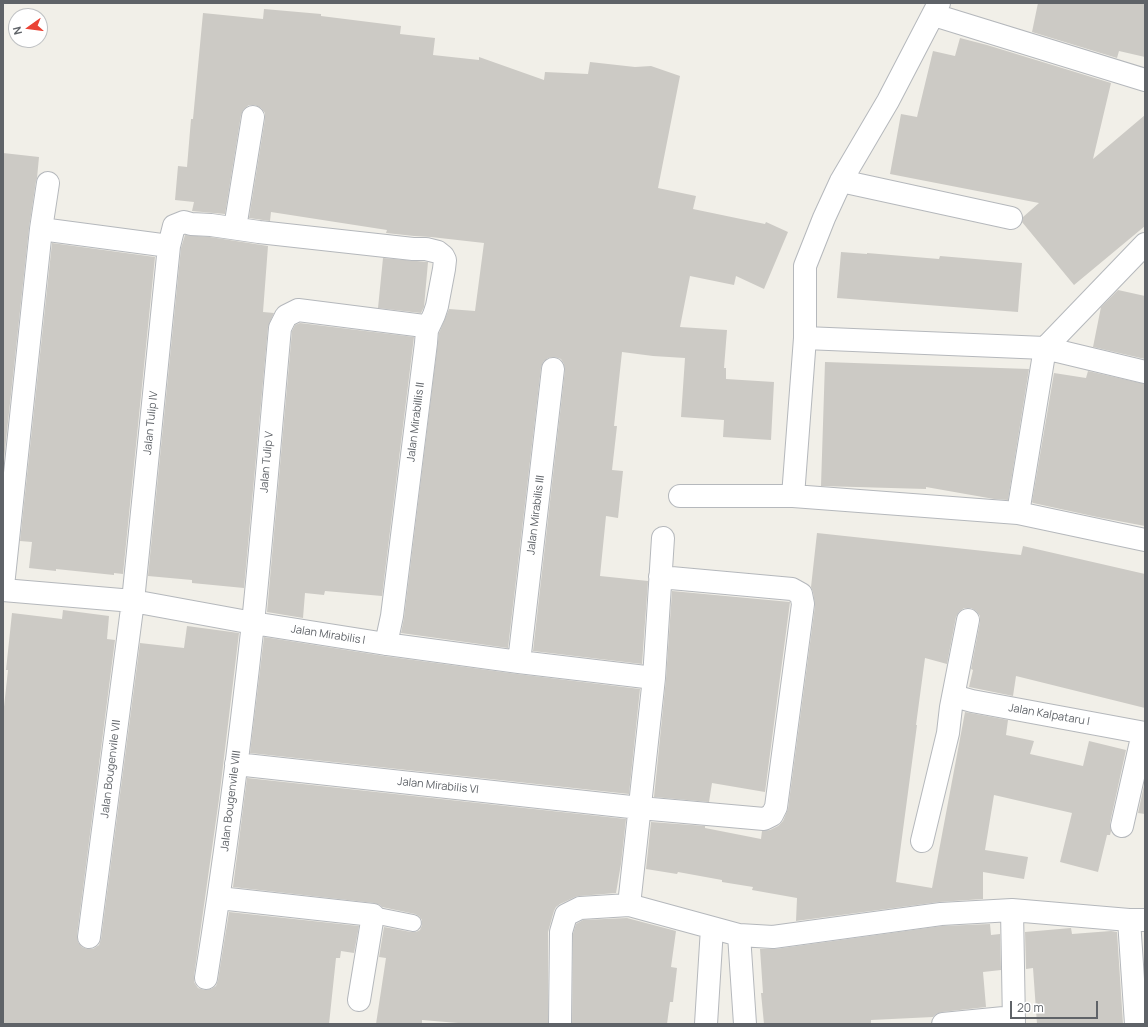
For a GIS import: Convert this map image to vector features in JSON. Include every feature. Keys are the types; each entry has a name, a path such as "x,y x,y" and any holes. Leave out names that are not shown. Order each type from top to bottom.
{"street":[{"path":"793,496 805,338 805,266 824,218 841,182 888,101 936,9 1145,80"},
{"path":"235,228 253,117"},
{"path":"841,182 1011,218"},
{"path":"3,586 41,230 48,183"},
{"name":"Jalan Tulip IV","path":"133,601 169,246 174,226 184,222 235,228"},
{"name":"Jalan Mirabillis II","path":"235,228 259,232 426,249 438,252 445,260 434,315 427,330 392,616 386,644"},
{"path":"41,230 169,246"},
{"path":"1018,513 1045,348 1145,244"},
{"name":"Jalan Tulip V","path":"253,623 280,328 286,316 298,310 424,326 427,330"},
{"path":"805,338 1045,348 1145,372"},
{"name":"Jalan Mirabilis III","path":"519,662 553,369"},
{"path":"680,496 793,496 1018,513 1145,540"},
{"path":"629,905 654,678 662,538"},
{"name":"Jalan Mirabilis VI","path":"236,764 640,808 764,818 772,814 776,806 803,604 801,594 792,589 660,577"},
{"name":"Jalan Mirabilis I","path":"3,590 133,601 253,623 386,644 654,678"},
{"name":"Jalan Bougenvile VII","path":"89,937 133,601"},
{"path":"922,841 948,733 968,620"},
{"name":"Jalan Bougenvile VIII","path":"206,978 219,898 253,623"},
{"name":"Jalan Kalpataru I","path":"954,696 1144,733"},
{"path":"1122,826 1144,733"},
{"path":"219,898 373,915 359,1000"},
{"path":"560,1024 561,932 566,915 580,908 629,905 739,935 773,937 941,914 1012,910 1137,920 1136,1024"},
{"path":"943,1024 1014,1021 1012,910"},
{"path":"706,1024 712,928"},
{"path":"739,935 745,1024"}],"lane":[{"path":"373,915 413,922"}],"building":[{"path":"1038,3 1145,3 1145,57 1119,51 1117,58 1032,32"},
{"path":"264,9 321,14 321,16 401,26 400,34 435,38 433,55 479,60 479,57 544,80 545,72 588,74 590,62 635,67 651,66 680,76 658,188 696,196 693,209 765,224 766,222 788,232 764,289 736,276 734,285 690,276 680,327 727,330 724,368 726,368 726,379 774,382 771,440 723,437 724,420 681,417 685,358 622,352 614,426 617,426 612,470 623,471 618,518 606,516 600,576 648,581 642,664 533,651 565,370 561,359 555,357 548,358 543,362 541,368 508,648 401,633 439,333 449,309 475,311 484,243 386,233 387,230 271,212 270,221 249,218 265,119 265,113 261,108 255,105 249,105 244,109 241,115 225,214 192,211 194,202 175,200 178,166 187,167 203,13 263,19"},
{"path":"960,38 1111,83 1093,159 1145,115 1145,226 1074,285 1022,222 1023,217 1039,203 890,174 901,114 917,117 933,51 955,56"},
{"path":"3,153 39,157 29,228 3,468"},
{"path":"185,235 210,237 268,246 263,312 274,313 268,327 244,588 192,583 192,580 148,576 181,248"},
{"path":"52,243 155,257 123,574 114,573 114,575 56,569 56,571 29,568 32,542 20,541"},
{"path":"841,252 939,259 940,256 1022,263 1018,312 837,298"},
{"path":"383,258 428,262 424,307 421,313 378,308"},
{"path":"1118,290 1145,296 1145,359 1093,347 1101,307"},
{"path":"300,323 414,337 382,596 325,591 324,595 305,593 303,618 267,612 292,331 295,325"},
{"path":"825,362 1029,369 1008,500 994,499 926,487 926,489 821,486"},
{"path":"1088,371 1145,384 1145,526 1032,502 1054,373 1086,378"},
{"path":"817,533 1021,555 1023,546 1145,574 1145,708 1016,676 1013,696 969,687 980,622 980,616 971,608 964,608 956,617 947,664 925,658 896,882 932,888 965,712 1008,720 1006,735 1034,741 1030,754 1083,766 1089,741 1126,750 1110,823 1111,831 1110,835 1107,835 1098,872 1060,862 1072,813 994,795 985,850 1028,857 1024,879 983,872 983,899 939,902 796,921 797,898 752,890 753,887 722,882 722,880 678,872 677,874 646,869 651,822 705,826 705,828 761,839 762,831 770,830 778,826 783,821 788,809 815,606 811,587"},
{"path":"672,591 790,602 765,792 712,783 709,802 654,797 666,679"},
{"path":"63,610 109,616 107,639 115,640 77,935 78,942 82,947 93,949 99,945 101,939 140,643 184,648 187,626 239,633 219,799 194,982 198,988 204,990 211,989 216,986 229,912 359,926 354,953 341,951 340,958 336,958 329,1024 3,1024 3,716 12,613 62,619"},
{"path":"264,637 384,656 640,689 629,794 250,753"},
{"path":"247,778 626,819 616,893 575,897 560,904 554,911 548,932 548,1024 470,1024 422,1020 422,1024 376,1024 386,958 379,957 384,927 416,932 420,930 422,920 415,914 382,907 374,903 233,887"},
{"path":"1145,781 1145,814 1138,813"},
{"path":"627,918 676,931 671,967 677,968 673,1002 670,1002 667,1024 572,1024 573,934 576,924 583,920"},
{"path":"990,924 991,935 1000,934 1001,970 983,972 986,1007 942,1012 933,1017 871,1020 871,1024 764,1024 761,993 763,993 760,949 775,949 942,926"},
{"path":"1071,928 1072,934 1111,931 1117,932 1123,1024 1037,1024 1033,968 1026,969 1025,932"}]}
